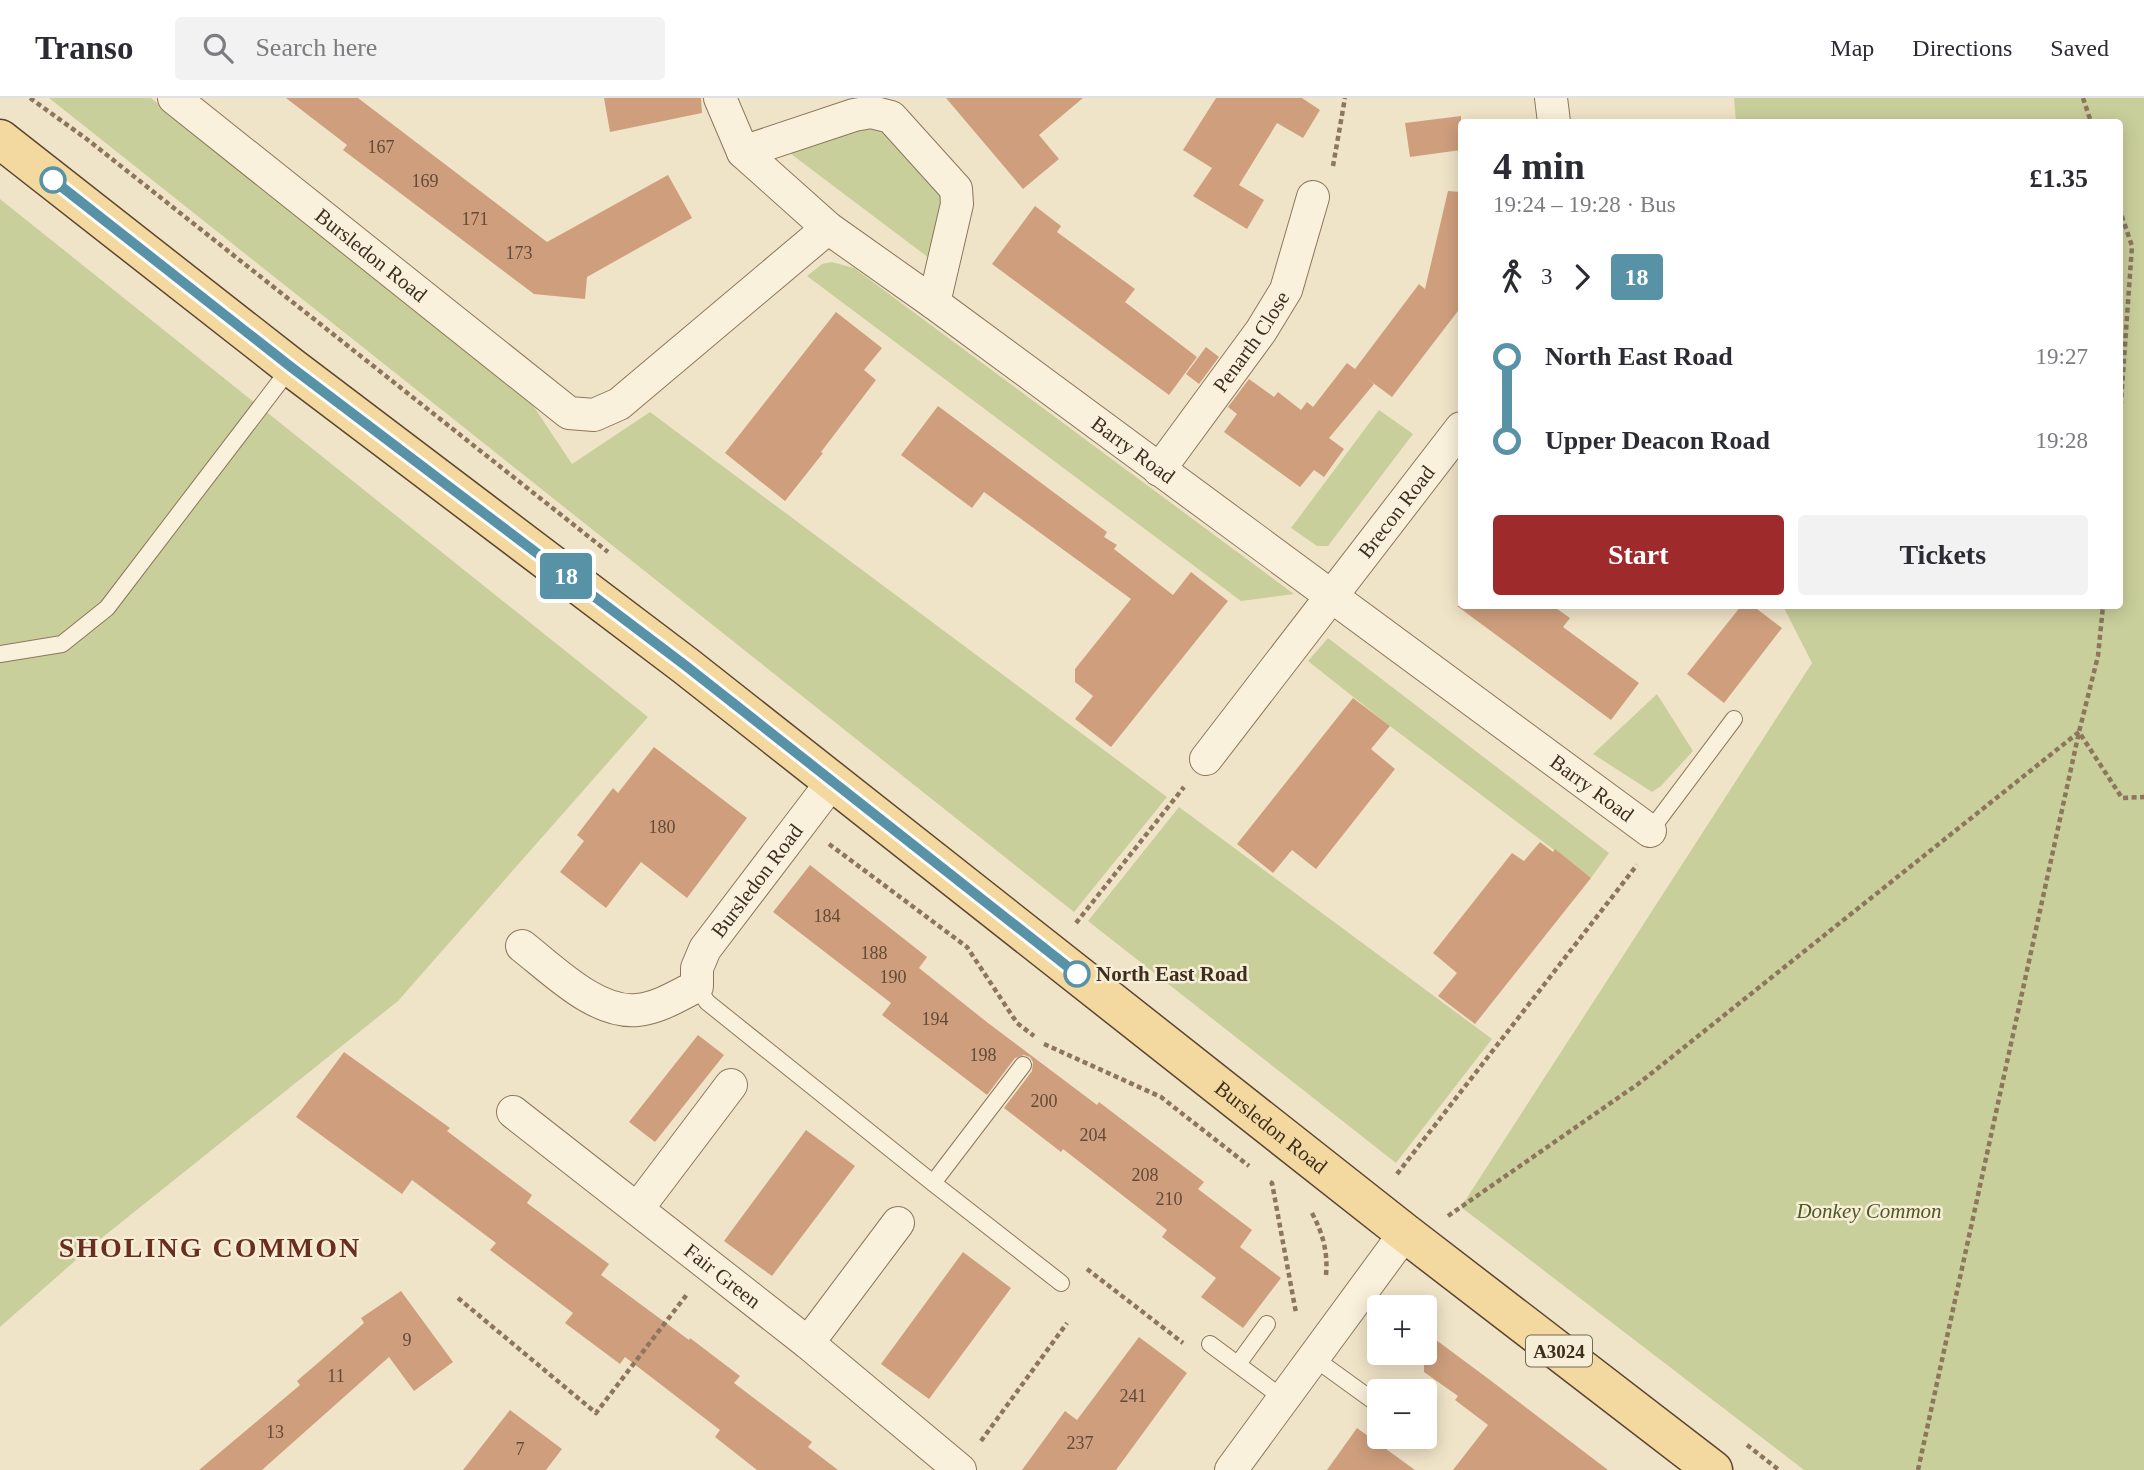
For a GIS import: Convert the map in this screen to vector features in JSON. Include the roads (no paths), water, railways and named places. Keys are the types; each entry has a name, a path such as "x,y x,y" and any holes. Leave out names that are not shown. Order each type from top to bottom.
{"main road":[{"name":"Bursledon Road","path":"0,139 291,367 686,666 1405,1233 1713,1470"}],"street":[{"name":"Bursledon Road","path":"174,98 569,413 594,415 619,404 828,228"},
{"name":"Barry Road","path":"720,98 743,152 828,228 934,303 1650,831"},
{"path":"1550,98 1554,119"},
{"path":"743,152 854,115 871,112 891,117 956,189 957,204 934,303"},
{"name":"Penarth Close","path":"1158,470 1261,331 1286,290 1312,197"},
{"name":"Brecon Road","path":"1331,597 1458,432"},
{"path":"1206,759 1331,597"},
{"name":"Bursledon Road","path":"697,986 696,968 705,949 832,782"},
{"path":"522,946 588,996 611,1008 637,1010 666,1002 697,986"},
{"path":"638,1208 731,1085"},
{"name":"Fair Green","path":"513,1112 808,1343 960,1470"},
{"path":"808,1343 898,1223"},
{"path":"1231,1470 1405,1233"}],"lane":[{"path":"0,654 62,644 107,608 291,367"},
{"path":"1650,831 1734,719"},
{"path":"697,986 707,1002 1061,1283"},
{"path":"933,1183 1023,1065"},
{"path":"1238,1364 1267,1324"},
{"path":"1210,1344 1284,1399"},
{"path":"1314,1358 1367,1396"}],"place":[{"name":"North East Road","path":"1077,974"}],"district":[{"name":"SHOLING COMMON","path":"210,1247"}],"park label":[{"name":"Donkey Common","path":"1869,1211"}]}
